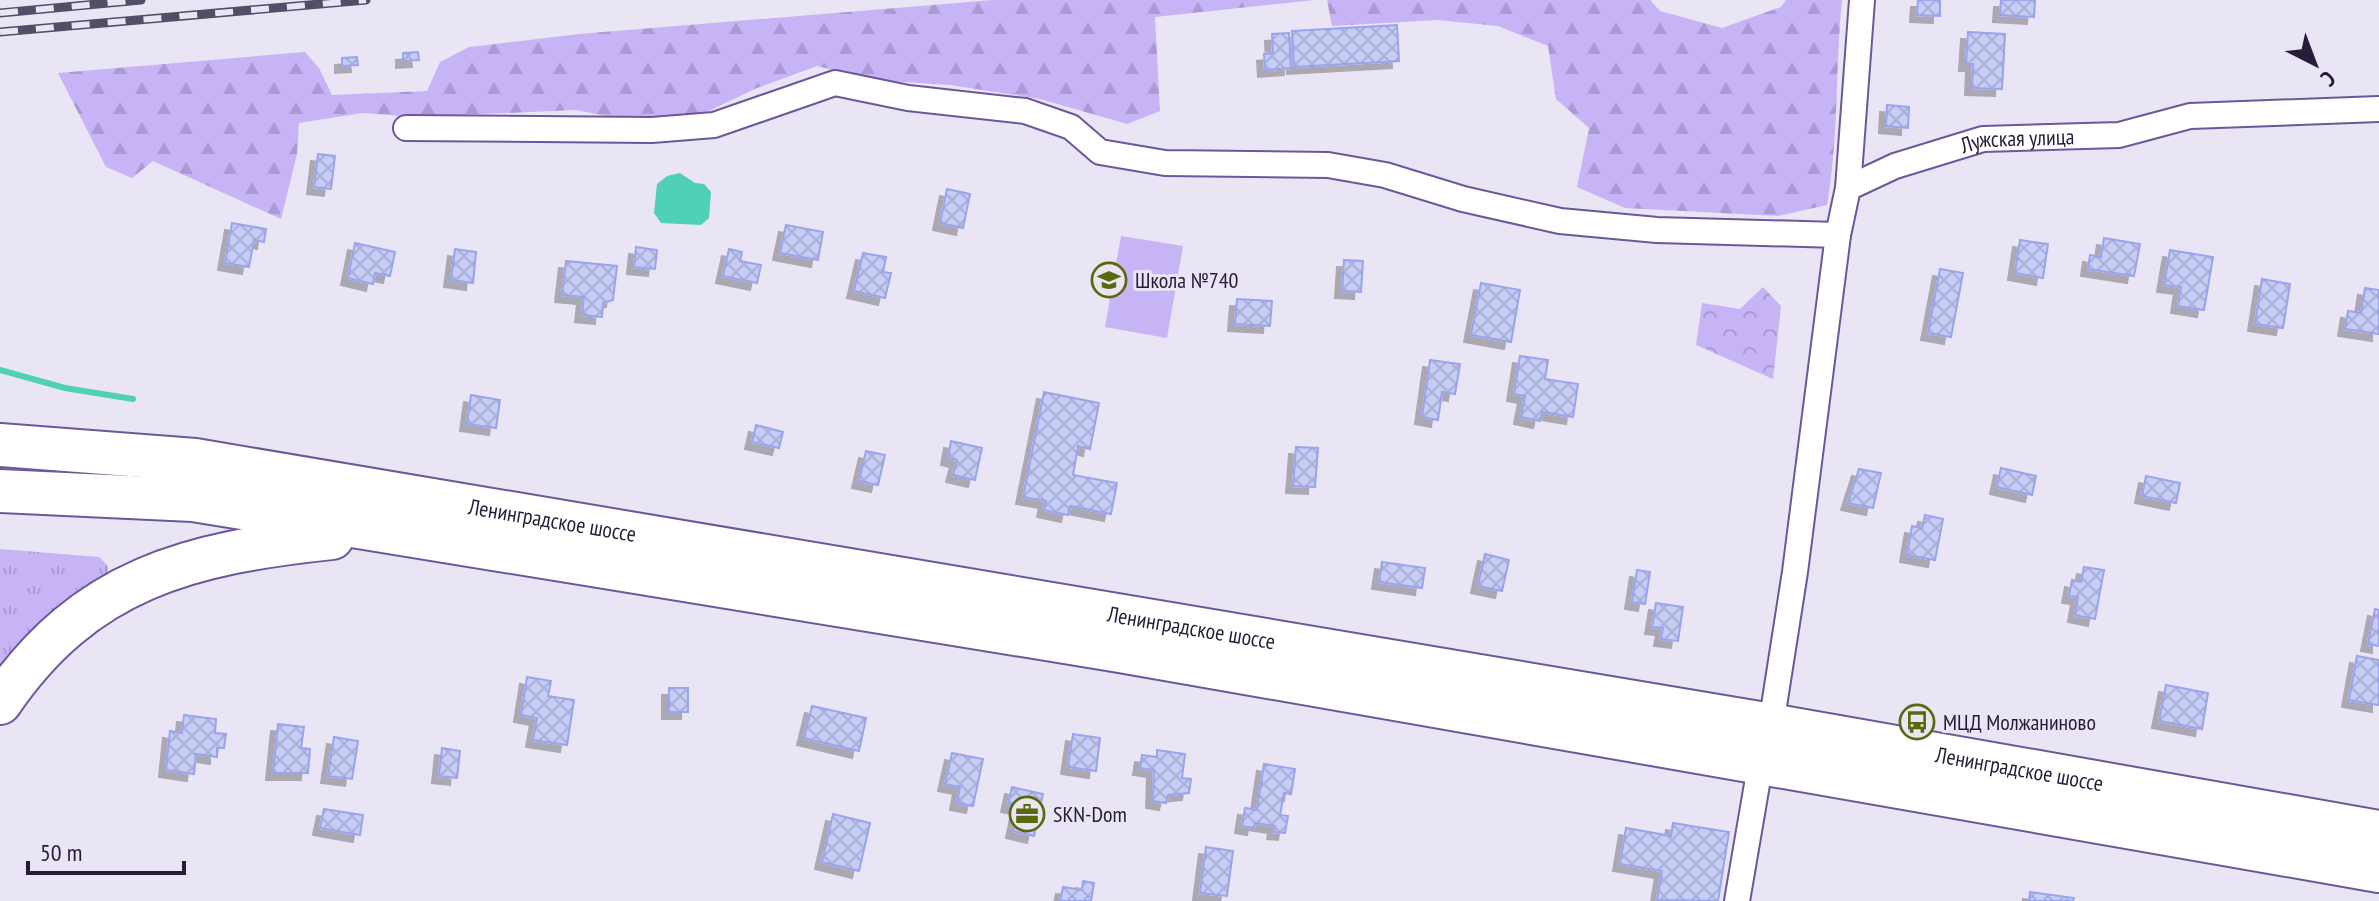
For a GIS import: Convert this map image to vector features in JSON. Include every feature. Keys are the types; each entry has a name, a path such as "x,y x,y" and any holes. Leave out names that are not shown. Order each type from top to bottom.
{"highway":[{"path":"0,417 195,460"},
{"name":"Ленинградское шоссе","path":"0,445 195,460 1766,743 2379,871"},
{"name":"Ленинградское шоссе","path":"0,491 193,500 1766,743 2379,832"},
{"path":"0,703 58,633 98,602 150,576 204,558 274,544 388,532"}],"street":[{"path":"1737,901 1795,572 1838,235 1848,188 1862,0"},
{"path":"406,128 652,130 714,125 835,83 908,98 1025,111 1071,127 1100,152 1165,163 1328,165 1385,175 1463,199 1560,221 1657,230 1838,235"},
{"name":"Лужская улица","path":"1848,188 1895,166 1983,139 2119,135 2190,116 2379,109"}],"green space":[{"path":"993,0 1314,0 1155,17 1160,111 1127,124 1040,99 950,85 873,80 817,66 757,88 700,115 636,122 576,110 415,117 362,113 299,123 297,154 281,219 153,161 132,178 106,167 58,73 305,52 319,68 332,95 427,91 440,62 469,47 579,34"},
{"path":"1327,0 1650,0 1660,11 1722,28 1781,7 1786,0 1842,0 1827,205 1778,216 1625,208 1577,187 1589,128 1556,99 1548,46 1498,26 1437,20 1332,26"},
{"path":"1121,236 1183,246 1167,338 1105,327"},
{"path":"1763,287 1781,306 1773,379 1696,345 1702,303 1740,309"},
{"path":"0,549 99,557 108,566 108,581 0,676"}],"shaded area":[{"path":"680,173 695,183 704,184 711,192 709,218 701,225 661,223 654,213 657,184 667,176"}],"building":[{"path":"1918,0 1940,0 1940,16 1917,15"},
{"path":"2001,0 2035,0 2034,17 2000,15"},
{"path":"1397,25 1399,61 1294,67 1292,31"},
{"path":"1968,32 2005,34 2002,89 1972,88 1973,64 1966,64"},
{"path":"1289,33 1291,68 1265,70 1264,54 1273,53 1272,34"},
{"path":"418,52 419,60 403,61 403,53"},
{"path":"357,57 358,65 342,66 342,58"},
{"path":"1887,105 1909,107 1908,128 1886,126"},
{"path":"318,154 335,156 331,189 314,187"},
{"path":"947,189 970,194 963,228 940,223"},
{"path":"232,223 266,229 264,242 254,240 249,267 225,263"},
{"path":"786,225 823,232 818,260 780,253"},
{"path":"2104,238 2140,244 2134,276 2088,269 2090,255 2101,257"},
{"path":"2020,240 2048,244 2043,278 2015,273"},
{"path":"355,243 395,252 390,276 375,273 373,284 348,278"},
{"path":"636,247 657,250 655,269 634,267"},
{"path":"455,249 476,252 473,283 451,280"},
{"path":"729,249 742,252 740,261 761,265 757,283 723,276"},
{"path":"2170,250 2213,257 2204,310 2178,306 2181,287 2164,285"},
{"path":"863,253 886,257 883,272 891,273 885,298 854,291"},
{"path":"1344,260 1363,261 1361,292 1342,291"},
{"path":"566,261 617,266 613,300 603,303 602,317 582,315 584,297 562,295"},
{"path":"1940,269 1963,273 1951,337 1928,333"},
{"path":"2262,279 2290,284 2283,328 2255,324"},
{"path":"1481,283 1520,290 1511,342 1471,335"},
{"path":"2365,288 2379,290 2379,334 2345,329 2348,311 2361,313"},
{"path":"1237,299 1272,301 1270,326 1235,324"},
{"path":"1520,356 1548,360 1545,379 1578,384 1573,417 1542,412 1540,421 1521,417 1525,396 1514,394"},
{"path":"1430,360 1460,364 1455,394 1442,392 1438,420 1422,417"},
{"path":"1044,392 1099,403 1090,449 1078,446 1073,475 1117,483 1111,514 1070,506 1068,515 1044,510 1046,501 1023,497"},
{"path":"471,395 500,400 496,428 467,424"},
{"path":"756,425 783,432 779,448 752,442"},
{"path":"951,441 982,448 975,480 953,475 957,460 948,458"},
{"path":"1296,447 1318,448 1315,487 1293,486"},
{"path":"866,451 885,455 878,485 859,481"},
{"path":"2001,468 2036,476 2032,495 1997,487"},
{"path":"1859,469 1881,473 1873,508 1848,503"},
{"path":"2146,476 2180,483 2176,503 2142,496"},
{"path":"1925,515 1943,519 1935,560 1907,555 1912,526 1922,528"},
{"path":"1485,554 1509,560 1502,591 1478,586"},
{"path":"1382,562 1425,568 1422,588 1379,582"},
{"path":"2084,567 2104,570 2095,619 2075,615 2078,597 2069,596 2072,580 2081,582"},
{"path":"1637,570 1650,572 1645,604 1632,602"},
{"path":"1656,603 1683,607 1678,641 1661,639 1663,628 1652,627"},
{"path":"2375,609 2379,610 2379,646 2368,644"},
{"path":"2357,656 2379,660 2379,705 2349,700"},
{"path":"527,677 551,681 548,696 574,700 567,745 533,740 537,718 521,715"},
{"path":"2166,685 2208,693 2202,729 2159,721"},
{"path":"669,688 688,688 688,712 669,712"},
{"path":"812,706 866,718 859,751 804,738"},
{"path":"184,715 216,719 215,733 226,734 224,748 217,748 217,757 196,754 194,774 166,770 170,731 182,733"},
{"path":"278,724 304,727 301,748 310,749 308,773 273,773"},
{"path":"1073,734 1100,738 1096,771 1068,767"},
{"path":"334,737 358,741 352,779 328,776"},
{"path":"442,748 460,751 457,778 439,776"},
{"path":"1157,750 1185,754 1182,778 1191,779 1189,793 1168,795 1166,803 1153,801 1154,770 1140,768 1142,755 1157,757"},
{"path":"952,753 983,759 973,806 957,803 960,787 945,784"},
{"path":"1264,764 1295,769 1291,794 1284,793 1280,815 1288,816 1285,833 1274,832 1275,826 1255,823 1254,828 1242,826 1245,808 1257,810"},
{"path":"1012,787 1043,794 1034,836 1013,831 1018,807 1008,805"},
{"path":"324,809 363,815 360,835 320,828"},
{"path":"833,814 870,823 859,871 822,862"},
{"path":"1673,823 1729,832 1718,901 1657,900 1662,871 1620,864 1626,828 1671,836"},
{"path":"1206,847 1233,851 1227,896 1200,893"},
{"path":"1083,881 1094,883 1091,901 1060,901 1063,887 1082,890"},
{"path":"2030,892 2074,898 2073,901 2029,901"}],"waterway":[{"path":"0,370 65,388 133,399"}],"railway":[{"path":"0,13 141,0"},
{"path":"0,32 366,0"}],"place":[{"name":"Школа №740","path":"1109,280"},
{"name":"МЦД Молжаниново","path":"1917,722"},
{"name":"SKN-Dom","path":"1027,814"}]}
